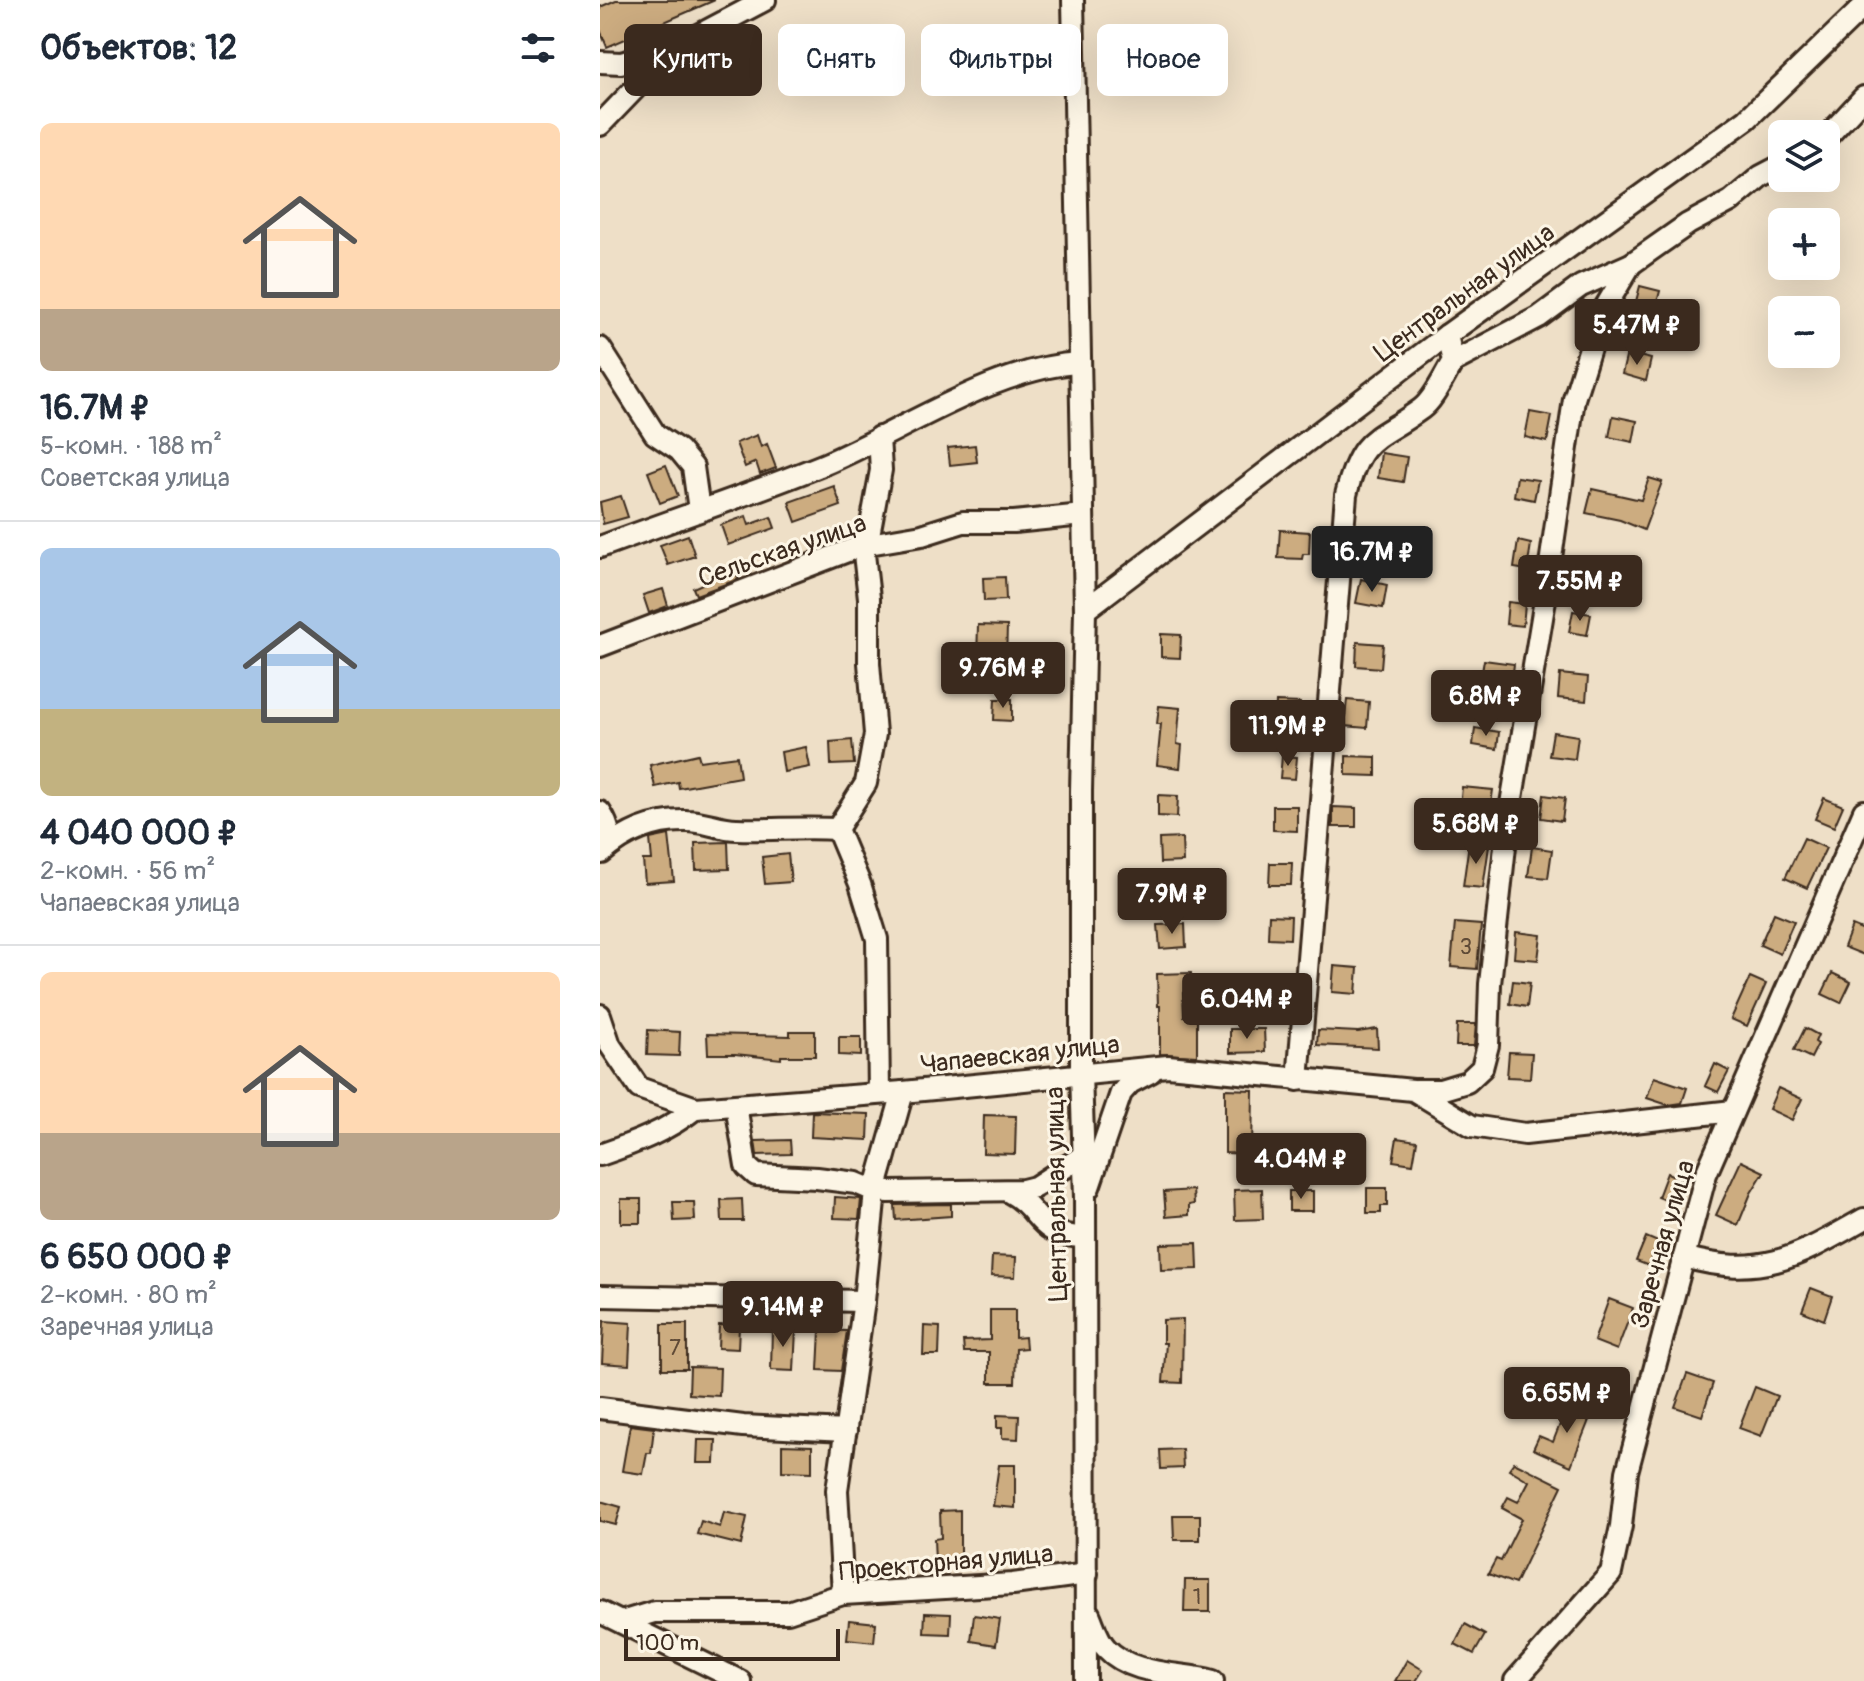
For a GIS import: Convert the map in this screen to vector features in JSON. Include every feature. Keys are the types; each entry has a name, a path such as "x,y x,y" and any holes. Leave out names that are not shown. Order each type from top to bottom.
{"street":[{"path":"720,24 765,0"},
{"name":"Центральная улица","path":"1073,0 1085,610 1081,791 1081,1073 1085,1198 1087,1681"},
{"name":"Центральная улица","path":"1085,610 1447,335 1747,119 1864,6"},
{"path":"600,62 624,62"},
{"path":"600,125 628,96"},
{"path":"1840,123 1864,97"},
{"path":"1298,1080 1346,495 1352,468 1370,440 1424,407 1453,362 1539,317 1581,286 1631,264 1688,224 1731,201 1768,172"},
{"path":"1413,1090 1440,1090 1467,1082 1482,1068 1488,1045 1490,984 1506,841 1574,399 1600,316 1631,264"},
{"path":"1447,335 1453,362"},
{"path":"600,348 655,434 679,450 693,467 699,510"},
{"path":"600,547 825,463 1011,377 1055,364 1080,363"},
{"path":"837,829 866,783 875,734 869,663 869,598 863,545 870,530 881,470 879,437"},
{"name":"Сельская улица","path":"600,646 863,545 922,535 963,522 1014,522 1083,515"},
{"name":"Заречная улица","path":"1515,1681 1611,1573 1621,1526 1627,1472 1706,1174 1864,811"},
{"path":"600,812 608,823 610,837 601,854"},
{"path":"601,854 620,838 647,826 688,821 734,829 837,829"},
{"path":"837,829 860,884 877,939 879,1093"},
{"path":"600,1015 610,1045 639,1088 696,1108"},
{"path":"1085,1198 1121,1093 1145,1074 1168,1066"},
{"name":"Чапаевская улица","path":"600,1155 673,1125 696,1108 903,1092 1168,1066 1413,1090 1472,1126 1525,1134 1733,1111"},
{"path":"843,1594 837,1490 864,1301 875,1191 903,1092"},
{"path":"736,1105 746,1166 756,1175 856,1183 875,1191 1009,1192 1035,1187 1084,1155"},
{"path":"1009,1192 1019,1197 1050,1230 1062,1236 1083,1237"},
{"path":"1684,1257 1716,1266 1776,1263 1813,1248 1864,1219"},
{"path":"600,1296 864,1301"},
{"path":"600,1408 743,1426 846,1431"},
{"name":"Проекторная улица","path":"621,1622 654,1612 788,1612 843,1594 1013,1584 1087,1574"},
{"path":"1086,1609 1105,1647 1124,1663"},
{"path":"600,1612 740,1681"},
{"path":"1087,1681 1099,1664 1109,1659 1213,1681"}],"building":[{"path":"616,0 715,0 660,24 624,24 624,40 607,47 600,30 600,7"},
{"path":"1640,286 1660,291 1654,314 1634,309"},
{"path":"1627,353 1651,359 1646,381 1622,374"},
{"path":"1530,412 1552,416 1547,442 1525,437"},
{"path":"1613,416 1637,421 1633,442 1609,437"},
{"path":"757,435 761,447 767,444 776,468 760,474 756,462 745,467 736,443"},
{"path":"975,445 977,462 950,465 948,448"},
{"path":"1381,453 1407,457 1403,482 1378,478"},
{"path":"666,465 678,496 660,503 648,472"},
{"path":"1517,477 1538,480 1534,500 1514,496"},
{"path":"1649,478 1662,482 1644,530 1620,520 1586,513 1592,489 1641,500"},
{"path":"834,486 841,506 796,522 789,502"},
{"path":"621,496 628,517 603,524 600,502"},
{"path":"746,516 749,525 771,517 775,528 728,545 721,525"},
{"path":"1280,530 1310,532 1309,554 1303,554 1302,559 1278,558"},
{"path":"688,535 695,556 668,565 660,545"},
{"path":"1518,541 1531,544 1527,570 1514,568"},
{"path":"733,569 739,579 696,595 693,588 709,581 708,578"},
{"path":"1005,577 1006,600 984,601 983,578"},
{"path":"1361,579 1387,585 1383,608 1356,603"},
{"path":"663,589 668,606 649,613 643,595"},
{"path":"1508,602 1525,604 1523,626 1506,624"},
{"path":"1573,611 1591,614 1587,635 1569,632"},
{"path":"978,625 1007,626 1006,660 977,659"},
{"path":"1161,634 1181,635 1180,658 1161,657"},
{"path":"1357,642 1383,644 1381,668 1356,666"},
{"path":"1484,660 1514,664 1511,688 1480,684"},
{"path":"1560,674 1588,677 1586,701 1558,698"},
{"path":"995,699 1012,699 1012,721 994,720"},
{"path":"1347,700 1369,702 1367,728 1344,726"},
{"path":"1276,702 1300,703 1299,724 1275,723"},
{"path":"1159,706 1180,708 1177,744 1182,745 1180,768 1157,765 1161,724 1157,724"},
{"path":"1475,728 1499,732 1497,749 1473,745"},
{"path":"1553,732 1578,736 1575,759 1549,756"},
{"path":"852,740 854,764 831,765 830,742"},
{"path":"806,747 810,767 784,772 781,752"},
{"path":"698,754 700,761 737,756 740,777 679,788 678,782 655,787 650,765"},
{"path":"1282,756 1297,757 1295,779 1280,778"},
{"path":"1346,756 1376,757 1376,776 1346,775"},
{"path":"1462,787 1493,790 1490,811 1460,808"},
{"path":"1158,795 1178,796 1177,817 1158,816"},
{"path":"1544,795 1565,798 1562,821 1541,818"},
{"path":"1824,798 1843,806 1834,827 1815,819"},
{"path":"1273,806 1297,806 1297,831 1273,830"},
{"path":"1333,807 1356,808 1356,827 1333,827"},
{"path":"669,835 674,881 645,883 643,860 652,860 650,839"},
{"path":"1182,838 1183,862 1160,863 1159,839"},
{"path":"1804,838 1826,848 1807,888 1785,878"},
{"path":"728,842 729,869 696,870 695,843"},
{"path":"1469,843 1489,846 1483,888 1463,886"},
{"path":"1532,847 1552,850 1548,878 1528,876"},
{"path":"788,854 791,882 765,884 762,857"},
{"path":"1270,863 1292,863 1291,885 1269,885"},
{"path":"1774,913 1794,921 1780,954 1760,945"},
{"path":"1269,915 1291,916 1290,939 1268,938"},
{"path":"1455,923 1481,925 1477,969 1451,967"},
{"path":"1185,924 1186,947 1160,949 1158,925"},
{"path":"1852,926 1864,931 1864,955 1844,947"},
{"path":"1516,932 1541,935 1538,960 1514,958"},
{"path":"1334,966 1358,968 1356,994 1332,992"},
{"path":"1191,973 1192,992 1183,993 1184,1016 1197,1016 1197,1056 1160,1054 1157,974"},
{"path":"1832,973 1851,982 1841,1003 1822,994"},
{"path":"1750,977 1766,984 1747,1026 1731,1019"},
{"path":"1513,981 1530,983 1527,1007 1510,1004"},
{"path":"1457,1024 1476,1024 1474,1046 1456,1046"},
{"path":"1805,1028 1818,1035 1815,1042 1818,1044 1811,1058 1794,1050"},
{"path":"1230,1029 1264,1029 1265,1052 1230,1053"},
{"path":"1377,1029 1378,1048 1317,1045 1318,1030 1358,1032"},
{"path":"648,1030 680,1032 679,1056 647,1055"},
{"path":"790,1031 815,1031 815,1056 781,1056 781,1059 708,1054 707,1034 790,1036"},
{"path":"839,1037 861,1037 861,1056 839,1055"},
{"path":"1509,1052 1532,1053 1530,1078 1507,1077"},
{"path":"1715,1064 1729,1071 1718,1092 1705,1086"},
{"path":"1654,1077 1687,1088 1682,1103 1668,1105 1647,1098"},
{"path":"1778,1088 1802,1099 1792,1120 1769,1109"},
{"path":"1225,1089 1253,1090 1252,1154 1225,1153"},
{"path":"812,1112 869,1114 868,1140 811,1137"},
{"path":"984,1115 1016,1116 1015,1154 983,1153"},
{"path":"1397,1138 1417,1141 1413,1164 1393,1161"},
{"path":"790,1140 791,1154 757,1155 755,1141"},
{"path":"1741,1161 1764,1172 1751,1193 1738,1225 1716,1215"},
{"path":"1667,1173 1682,1179 1673,1203 1658,1197"},
{"path":"1367,1188 1387,1188 1387,1206 1381,1206 1381,1213 1367,1213"},
{"path":"1262,1189 1263,1219 1235,1220 1234,1190"},
{"path":"1193,1190 1194,1204 1189,1205 1189,1215 1166,1217 1164,1192"},
{"path":"1289,1191 1313,1191 1313,1211 1289,1211"},
{"path":"835,1197 861,1199 859,1219 834,1218"},
{"path":"621,1199 641,1199 641,1223 621,1223"},
{"path":"742,1199 743,1221 722,1221 721,1200"},
{"path":"673,1202 694,1202 695,1220 674,1221"},
{"path":"951,1204 951,1216 896,1220 895,1205"},
{"path":"1646,1237 1658,1242 1649,1266 1636,1261"},
{"path":"1197,1243 1198,1269 1161,1270 1160,1244"},
{"path":"992,1256 1016,1257 1015,1277 991,1276"},
{"path":"1811,1288 1832,1296 1824,1320 1802,1311"},
{"path":"1609,1299 1633,1308 1617,1350 1594,1341"},
{"path":"990,1310 1015,1310 1015,1338 1025,1337 1026,1348 1016,1349 1015,1383 989,1383 989,1352 964,1352 963,1341 990,1340"},
{"path":"1183,1319 1182,1383 1163,1382 1166,1343 1163,1343 1163,1320"},
{"path":"604,1321 631,1323 629,1365 602,1363"},
{"path":"662,1324 687,1324 687,1369 662,1369"},
{"path":"719,1325 739,1326 738,1349 718,1348"},
{"path":"924,1326 940,1327 939,1355 923,1355"},
{"path":"772,1328 796,1329 794,1371 771,1370"},
{"path":"820,1330 847,1331 841,1371 818,1370"},
{"path":"690,1367 720,1368 719,1396 689,1394"},
{"path":"1687,1374 1713,1383 1702,1416 1675,1407"},
{"path":"1755,1387 1777,1396 1761,1436 1739,1428"},
{"path":"1569,1401 1593,1410 1571,1466 1533,1449 1539,1436 1553,1442"},
{"path":"997,1415 1019,1416 1018,1439 1002,1438 1002,1428 997,1428"},
{"path":"630,1425 654,1428 651,1453 647,1453 643,1474 622,1471"},
{"path":"698,1440 716,1440 715,1463 697,1463"},
{"path":"782,1445 812,1446 812,1472 782,1471"},
{"path":"1182,1449 1183,1468 1161,1469 1160,1450"},
{"path":"1514,1462 1562,1486 1515,1584 1488,1574 1496,1559 1501,1561 1522,1519 1502,1508 1508,1497 1518,1502 1529,1481 1509,1469"},
{"path":"999,1465 1015,1465 1015,1508 993,1506"},
{"path":"600,1501 621,1507 616,1525 600,1521"},
{"path":"960,1510 960,1560 935,1561 934,1539 941,1538 940,1511"},
{"path":"724,1512 747,1517 741,1545 697,1534 701,1521 720,1527"},
{"path":"1173,1515 1200,1515 1200,1540 1174,1540"},
{"path":"1185,1580 1210,1580 1210,1612 1184,1612"},
{"path":"925,1613 951,1614 950,1634 924,1633"},
{"path":"974,1615 1000,1619 996,1645 971,1641"},
{"path":"849,1620 876,1623 874,1642 847,1639"},
{"path":"1465,1624 1485,1635 1474,1654 1455,1644"},
{"path":"1407,1660 1423,1670 1416,1681 1395,1681"}]}
